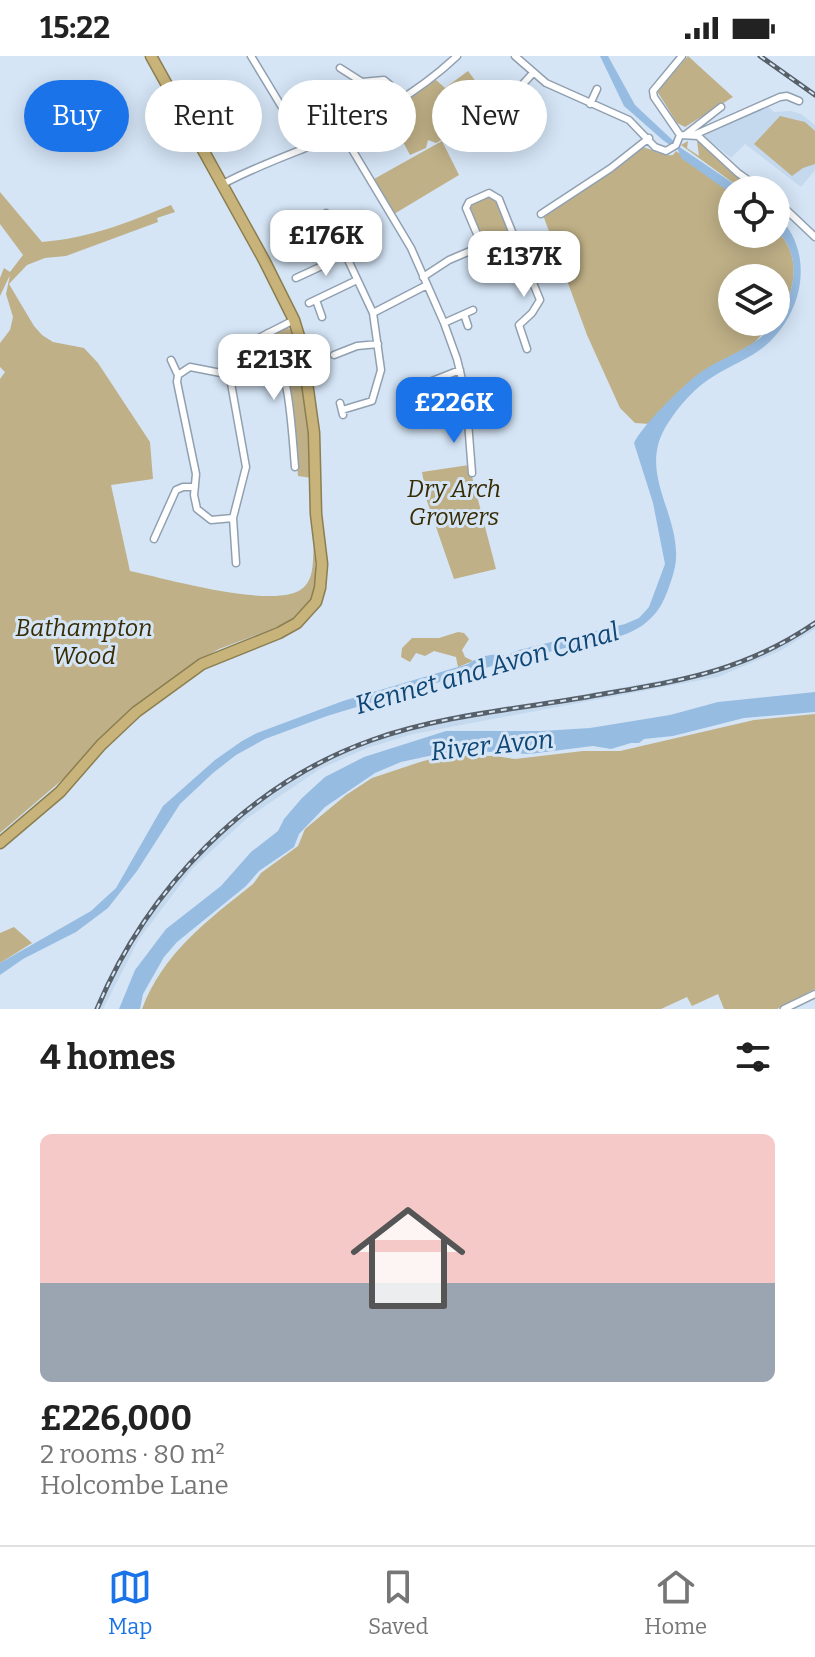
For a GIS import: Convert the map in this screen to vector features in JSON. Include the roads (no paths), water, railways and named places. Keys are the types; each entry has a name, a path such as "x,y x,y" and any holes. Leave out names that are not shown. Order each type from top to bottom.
{"highway":[{"path":"0,843 60,792 118,727 169,686 202,664 291,627 307,614 316,602 322,575 316,514 314,433 302,346 294,320 151,56"}],"street":[{"path":"251,56 278,101"},
{"path":"416,89 435,77 457,56"},
{"path":"515,56 533,73 590,104 629,120 661,151 674,148 682,137 721,107"},
{"path":"682,56 653,94 682,137"},
{"path":"340,68 359,80"},
{"path":"527,80 533,73"},
{"path":"590,104 597,89"},
{"path":"682,137 694,135 780,97 787,96 799,101"},
{"path":"694,135 745,176"},
{"path":"541,214 611,168 649,138"},
{"path":"223,184 293,152"},
{"path":"353,152 407,242 444,323 460,370 467,404 472,473"},
{"path":"482,246 466,208 469,202 489,193 499,199 540,300 519,325 527,349"},
{"path":"790,213 815,237"},
{"path":"326,218 373,313 378,344 380,377 372,401 342,409"},
{"path":"423,277 449,260 513,234"},
{"path":"296,278 342,250"},
{"path":"322,317 312,302 355,281"},
{"path":"373,313 427,285"},
{"path":"444,323 473,310"},
{"path":"464,314 468,326"},
{"path":"178,375 190,367 229,372 238,367 251,342 294,320"},
{"path":"268,333 277,351 286,384 295,467"},
{"path":"337,351 378,344"},
{"path":"171,360 178,375 196,474 197,509 206,518 233,518"},
{"path":"410,387 412,399 427,383 460,370"},
{"path":"229,372 246,467 233,518 236,563"},
{"path":"154,539 176,490 195,487"},
{"path":"784,1009 815,994"}],"water":[{"path":"600,56 608,56 635,105 681,148 722,176 718,176 718,184 681,158 678,150 624,106"},
{"path":"790,233 800,262 800,280 790,315 793,273 789,248"},
{"path":"762,336 774,336 754,354 707,380 694,391 668,423 660,440 656,456 657,472 674,534 676,556 673,574 660,608 642,626 621,636 530,657 508,659 327,716 265,739 236,755 180,804 137,871 108,908 76,932 23,959 0,975 0,963 91,911 116,888 163,806 215,760 242,741 343,701 468,664 482,657 506,656 639,618 649,607 665,564 653,503 634,443 653,417 690,380"},
{"name":"River Avon","path":"815,692 815,712 744,718 611,749 593,746 529,754 473,751 438,754 401,762 375,773 325,807 299,834 294,847 259,871 246,886 177,942 164,957 143,994 140,1009 119,1009 135,970 166,929 221,886 251,852 278,831 302,798 325,777 364,757 446,731 590,728 670,715 718,702"}],"railway":[{"path":"760,56 815,95"},
{"path":"97,1009 118,965 144,923 173,883 207,846 244,813 284,784 327,759 372,740 426,724 708,673 761,653 815,623"}],"park label":[{"name":"Dry Arch Growers","path":"454,503"},
{"name":"Bathampton Wood","path":"84,642"}],"water label":[{"name":"Kennet and Avon Canal","path":"487,668"}]}
